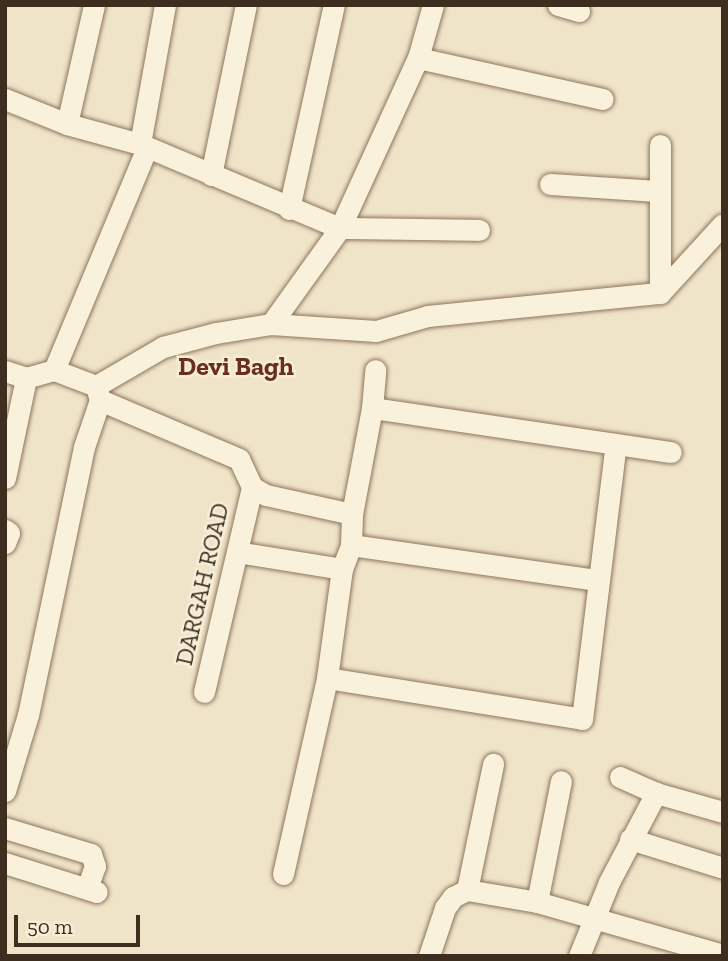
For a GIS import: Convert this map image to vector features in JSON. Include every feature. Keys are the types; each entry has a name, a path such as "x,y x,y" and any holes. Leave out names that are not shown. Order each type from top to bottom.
{"street":[{"path":"67,124 94,5"},
{"path":"5,371 26,378 54,370 144,146 165,5"},
{"path":"211,176 246,5"},
{"path":"289,209 334,5"},
{"path":"558,5 579,11"},
{"path":"271,324 340,228 418,58 430,6"},
{"path":"418,58 603,99"},
{"path":"5,100 67,124 144,146 289,209 340,228 479,230"},
{"path":"660,145 660,293"},
{"path":"550,184 658,191"},
{"path":"5,792 28,715 84,447 98,393 163,348 216,333 271,324 376,331 428,316 660,293 723,224"},
{"name":"DARGAH ROAD","path":"54,370 239,459 252,486 266,495 352,514"},
{"path":"282,874 327,678 342,569 351,544 352,514 372,408 375,370"},
{"path":"5,478 26,378"},
{"path":"372,408 671,452"},
{"path":"327,678 582,719 616,444"},
{"name":"DARGAH ROAD","path":"204,692 252,486"},
{"path":"5,530 9,533 5,543"},
{"path":"351,544 598,580"},
{"path":"237,552 342,569"},
{"path":"467,890 493,764"},
{"path":"620,777 656,793 723,812"},
{"path":"537,902 561,781"},
{"path":"579,956 592,919 630,839 656,793"},
{"path":"5,828 92,854 95,866 92,890 5,863"},
{"path":"630,839 723,868"},
{"path":"429,956 445,908 453,897 467,890 537,902 723,955"}],"district":[{"name":"Devi Bagh","path":"236,367"}]}
